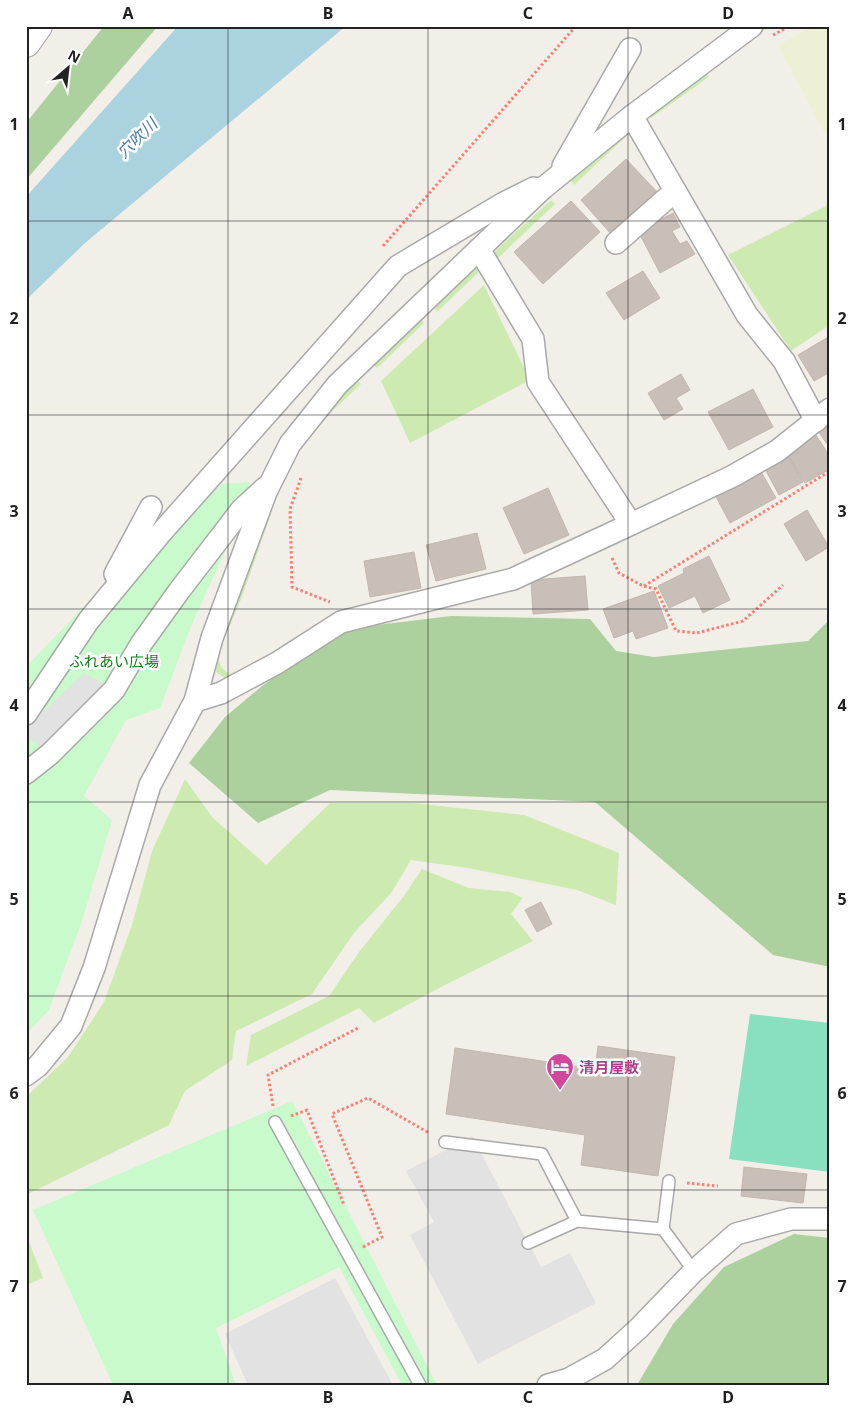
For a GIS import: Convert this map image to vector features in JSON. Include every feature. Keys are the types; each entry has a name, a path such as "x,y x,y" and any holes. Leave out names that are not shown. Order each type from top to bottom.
{"street":[{"path":"26,43 38,26"},
{"path":"26,1076 38,1066 71,1026 94,968 150,785 195,701 212,638 266,492 290,444 337,385 542,189 632,116 761,32"},
{"path":"89,620 160,534 398,266 502,204 557,176 630,49"},
{"path":"195,701 222,694 277,663 341,622 513,579 740,472 777,451 823,415 784,360 747,315 632,116"},
{"path":"616,243 675,191"},
{"path":"479,249 533,339 538,382 622,528"},
{"path":"26,773 50,754 114,690 141,644 179,591 242,509 272,482"},
{"path":"26,714 89,620 151,507"},
{"path":"548,1385 569,1378 605,1359 639,1328 694,1271 736,1234 791,1219 830,1219"}],"lane":[{"path":"276,1122 420,1385"},
{"path":"445,1142 542,1154 577,1221"},
{"path":"669,1181 663,1229 694,1271"},
{"path":"528,1243 577,1221 663,1229"}],"path":[{"path":"761,32 778,31 790,26"},
{"path":"643,586 830,471"},
{"path":"292,587 290,509 303,473"},
{"path":"622,528 611,556 619,573 643,586 656,589 676,631 697,633 743,621 783,585"},
{"path":"346,1211 307,1110 276,1122 268,1075 358,1028"},
{"path":"360,1248 382,1237 332,1114 368,1098 445,1142"},
{"path":"682,1183 718,1186"}],"green space":[{"path":"104,26 158,26 26,180 26,123"},
{"path":"814,26 830,26 830,143 778,45"},
{"path":"706,73 709,77 651,118 649,114"},
{"path":"627,127 631,132 574,185 570,180"},
{"path":"551,200 555,204 497,259 492,254"},
{"path":"830,204 830,325 791,351 728,255"},
{"path":"479,265 482,269 437,312 434,307"},
{"path":"484,285 530,380 410,443 381,381"},
{"path":"420,318 424,323 377,368 373,364"},
{"path":"357,380 361,384 325,418 322,415"},
{"name":"ふれあい広場","path":"250,482 228,545 192,624 160,708 126,720 84,796 112,820 82,921 49,1010 26,1034 26,667 137,551 223,484"},
{"path":"266,510 271,514 242,597 217,656 222,668 229,674 242,670 228,680 217,673 210,660"},
{"path":"451,616 590,619 616,651 654,657 808,641 830,619 830,967 773,955 595,802 330,790 258,823 189,763 225,717 262,686 344,629"},
{"path":"185,779 212,817 266,865 330,803 413,803 524,815 619,853 616,905 577,890 468,868 411,860 392,892 354,933 312,994 236,1031 232,1060 185,1091 169,1125 26,1195 26,1097 68,1057 104,1002 132,925 152,851"},
{"path":"422,869 469,888 510,892 523,898 511,914 533,941 374,1023 359,1008 246,1066 251,1035 329,996 359,952 403,897"},
{"path":"750,1014 830,1023 830,1172 729,1159"},
{"path":"292,1101 437,1385 402,1385 339,1267 216,1328 236,1385 113,1385 33,1210"},
{"path":"26,1234 43,1278 26,1285"},
{"path":"794,1234 830,1238 830,1385 637,1385 673,1324 724,1267"}],"shaded area":[{"path":"84,673 124,695 57,760 26,735 26,728"},
{"path":"472,1136 541,1267 570,1253 596,1303 478,1364 410,1235 434,1222 406,1171"},
{"path":"335,1278 393,1385 248,1385 225,1334"}],"water":[{"name":"穴吹川","path":"178,26 346,26 85,243 26,300 26,197"}],"building":[{"path":"626,159 658,193 612,235 581,200"},
{"path":"571,201 600,232 543,284 514,252"},
{"path":"673,213 680,227 672,231 680,244 687,241 695,254 660,273 638,231"},
{"path":"643,271 660,298 624,320 606,293"},
{"path":"830,336 830,372 814,381 798,355"},
{"path":"681,374 690,390 676,398 683,409 664,420 648,393"},
{"path":"753,389 773,427 729,450 708,412"},
{"path":"830,423 830,448 818,431"},
{"path":"816,435 830,457 830,469 805,483 786,452"},
{"path":"788,456 803,482 779,495 765,469"},
{"path":"760,470 776,498 730,523 715,495"},
{"path":"548,488 569,535 524,554 503,508"},
{"path":"807,510 829,547 806,561 784,524"},
{"path":"477,533 486,569 436,581 426,545"},
{"path":"414,552 421,588 370,597 364,561"},
{"path":"709,556 730,600 703,613 695,596 669,608 658,586 684,573 683,569"},
{"path":"585,576 588,610 533,614 531,580"},
{"path":"654,591 668,628 636,639 633,631 614,638 603,609"},
{"path":"541,902 552,924 537,932 525,910"},
{"name":"清月屋敷","path":"598,1046 675,1057 658,1176 581,1165 585,1135 446,1114 455,1048 595,1069"},
{"path":"744,1167 807,1174 803,1203 741,1196"}],"place":[{"name":"清月屋敷","path":"560,1091"}]}
